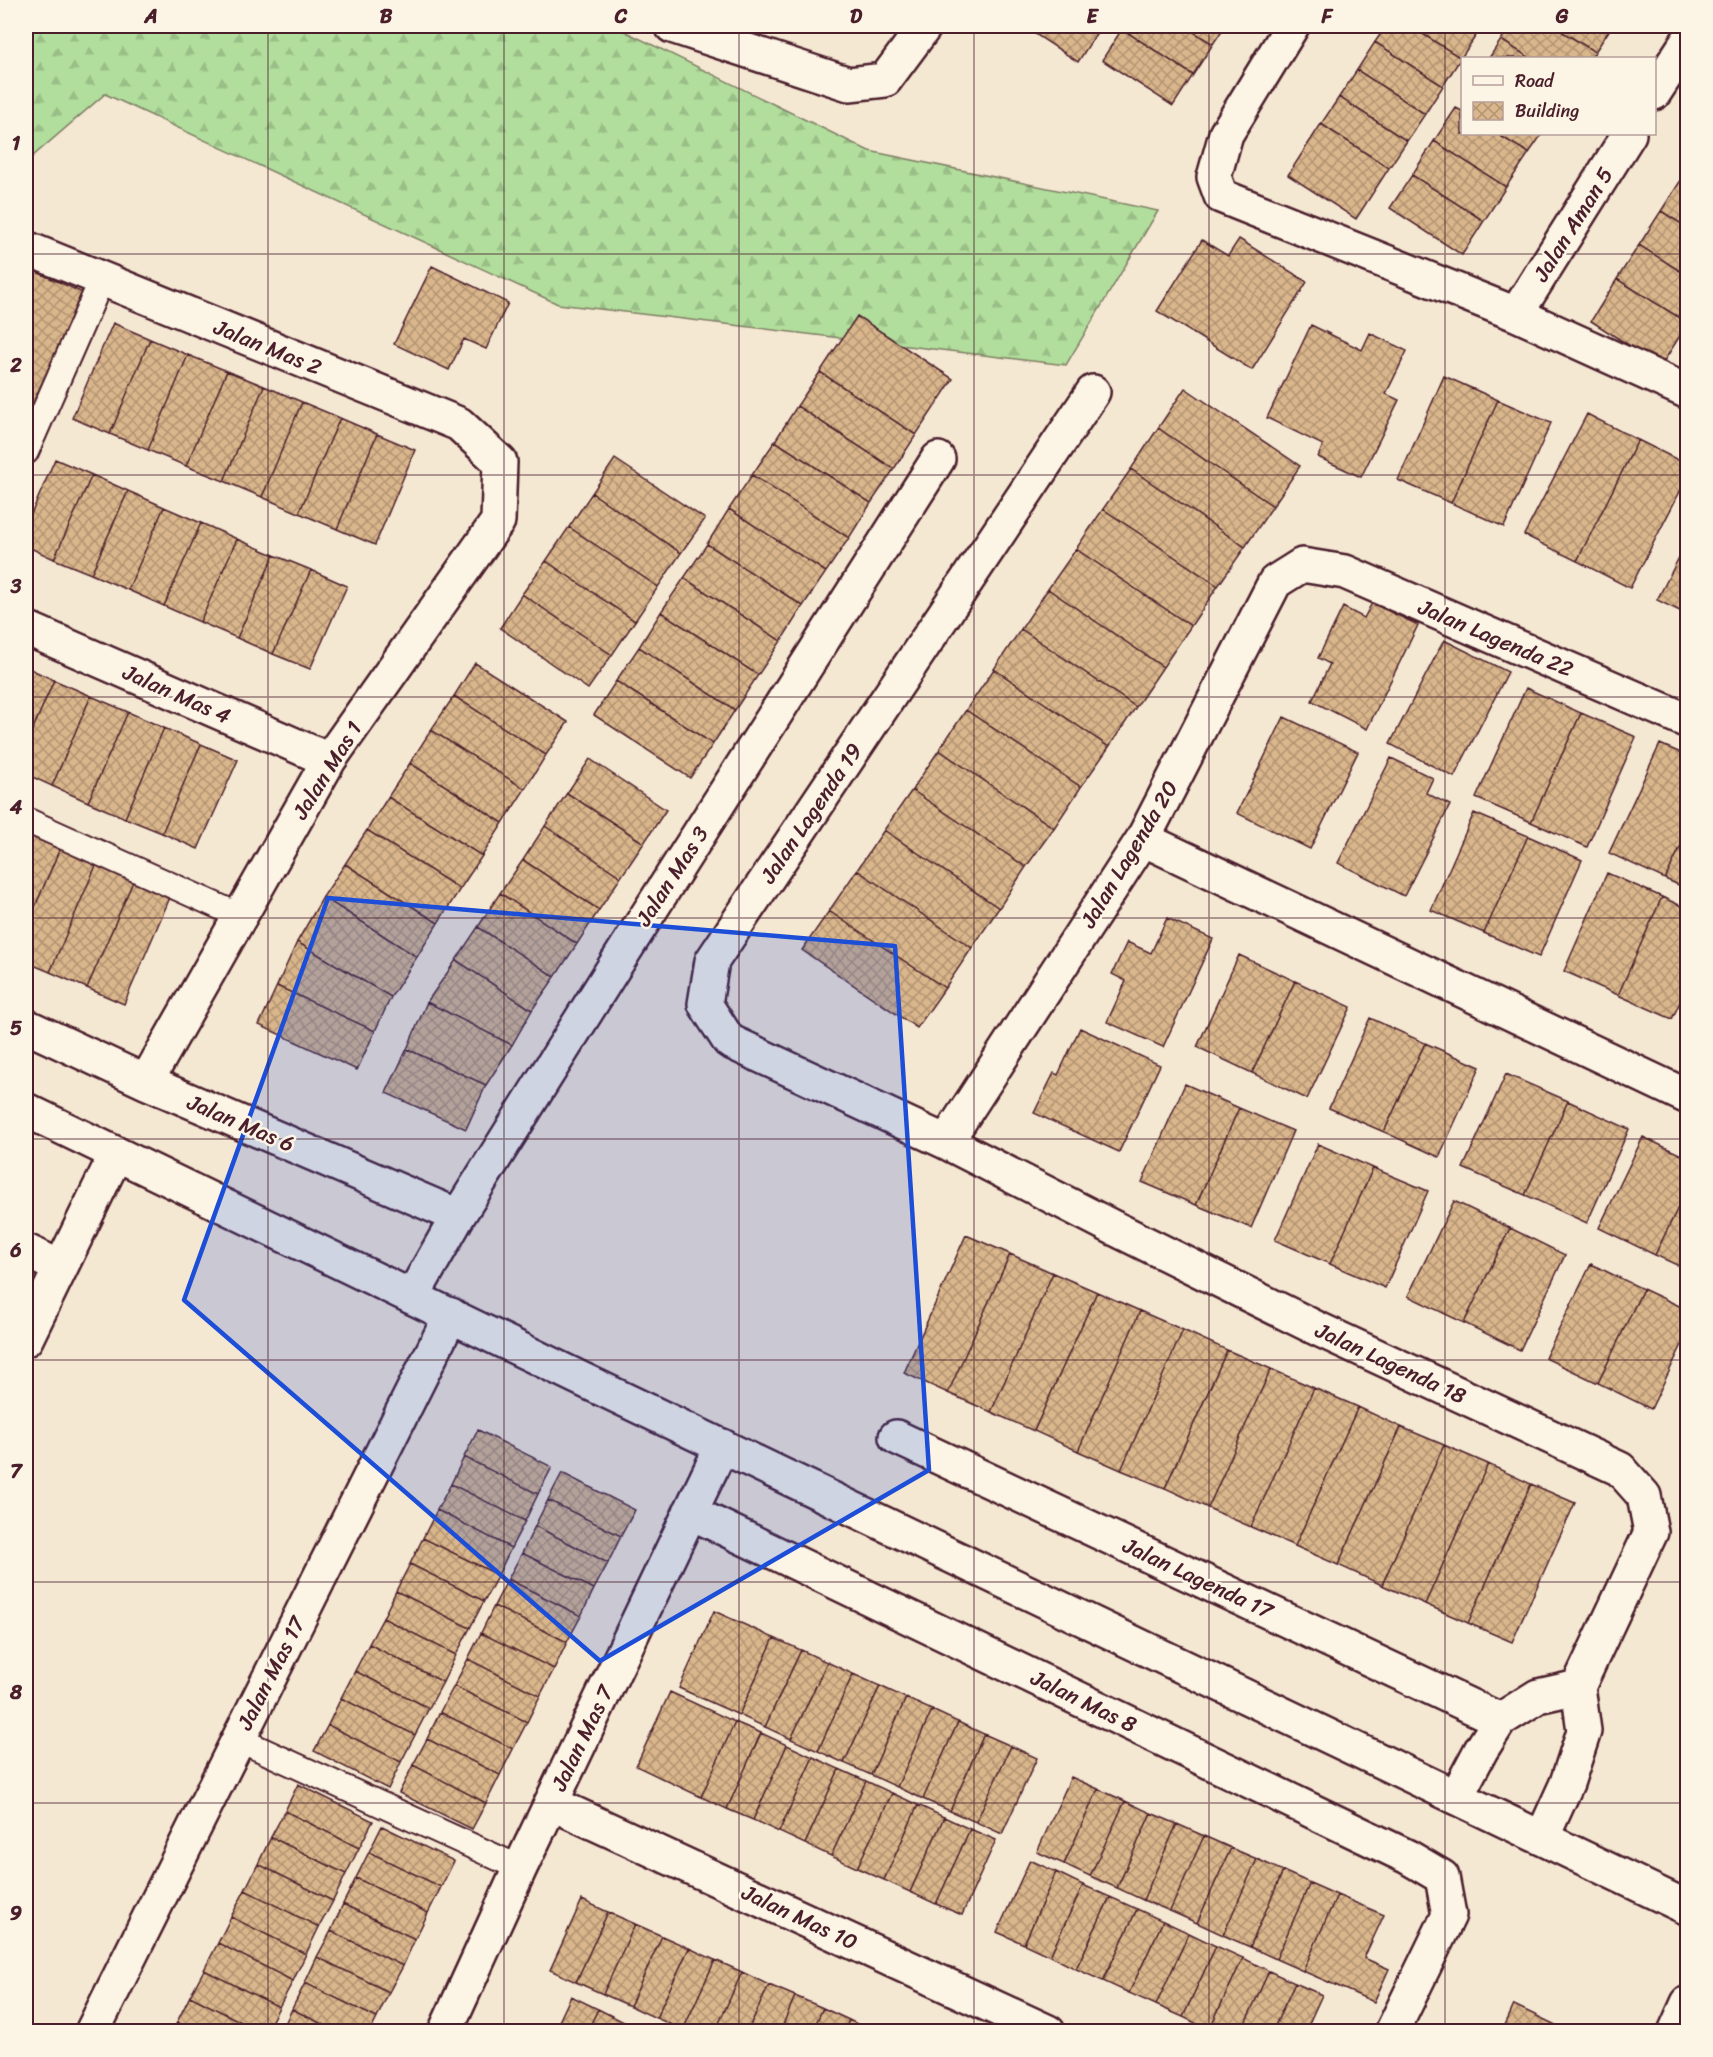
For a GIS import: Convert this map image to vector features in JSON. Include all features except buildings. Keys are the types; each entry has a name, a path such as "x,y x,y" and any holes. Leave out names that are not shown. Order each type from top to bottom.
{"street":[{"path":"672,26 849,84 885,80 917,28"},
{"path":"1292,26 1226,134 1214,177 1221,196 1516,314 1688,392"},
{"path":"1656,90 1688,40"},
{"name":"Jalan Aman 5","path":"1516,314 1628,135"},
{"name":"Jalan Mas 2","path":"26,248 459,424 500,462"},
{"name":"Jalan Lagenda 19","path":"946,1142 729,1041 705,1004 712,961 1093,393"},
{"name":"Jalan Mas 3","path":"412,1297 458,1216 611,972 938,459"},
{"name":"Jalan Mas 1","path":"146,1082 329,760 498,521 500,462"},
{"name":"Jalan Lagenda 20","path":"946,1142 1143,839 1275,582 1302,565"},
{"name":"Jalan Lagenda 22","path":"1302,565 1345,572 1688,721"},
{"name":"Jalan Mas 4","path":"26,628 329,760"},
{"path":"1143,839 1688,1097"},
{"name":"Jalan Mas 6","path":"26,1026 146,1082 458,1216"},
{"path":"26,1110 1688,1908"},
{"name":"Jalan Lagenda 18","path":"946,1142 1305,1323 1620,1469 1644,1496 1651,1532 1578,1687"},
{"path":"26,1340 116,1154"},
{"path":"26,1251 60,1267"},
{"name":"Jalan Mas 17","path":"92,2031 451,1315"},
{"name":"Jalan Lagenda 17","path":"896,1437 1500,1720"},
{"name":"Jalan Mas 7","path":"445,2031 520,1868 722,1446"},
{"name":"Jalan Mas 8","path":"690,1512 1408,1857 1442,1877 1449,1915 1392,2031"},
{"path":"1456,1797 1500,1720 1538,1696 1578,1687 1584,1731 1567,1783 1542,1838"},
{"name":"Jalan Mas 10","path":"551,1803 1048,2031"},
{"path":"1675,2031 1688,2003"}],"lane":[{"path":"26,452 102,279"},
{"path":"26,820 240,916"},
{"path":"238,1739 520,1868"}],"highlighted area":[{"path":"328,898 895,946 929,1470 600,1661 184,1300"}],"green space":[{"path":"26,26 614,26 869,151 1158,211 1066,365 558,304 105,94 26,162"}]}
